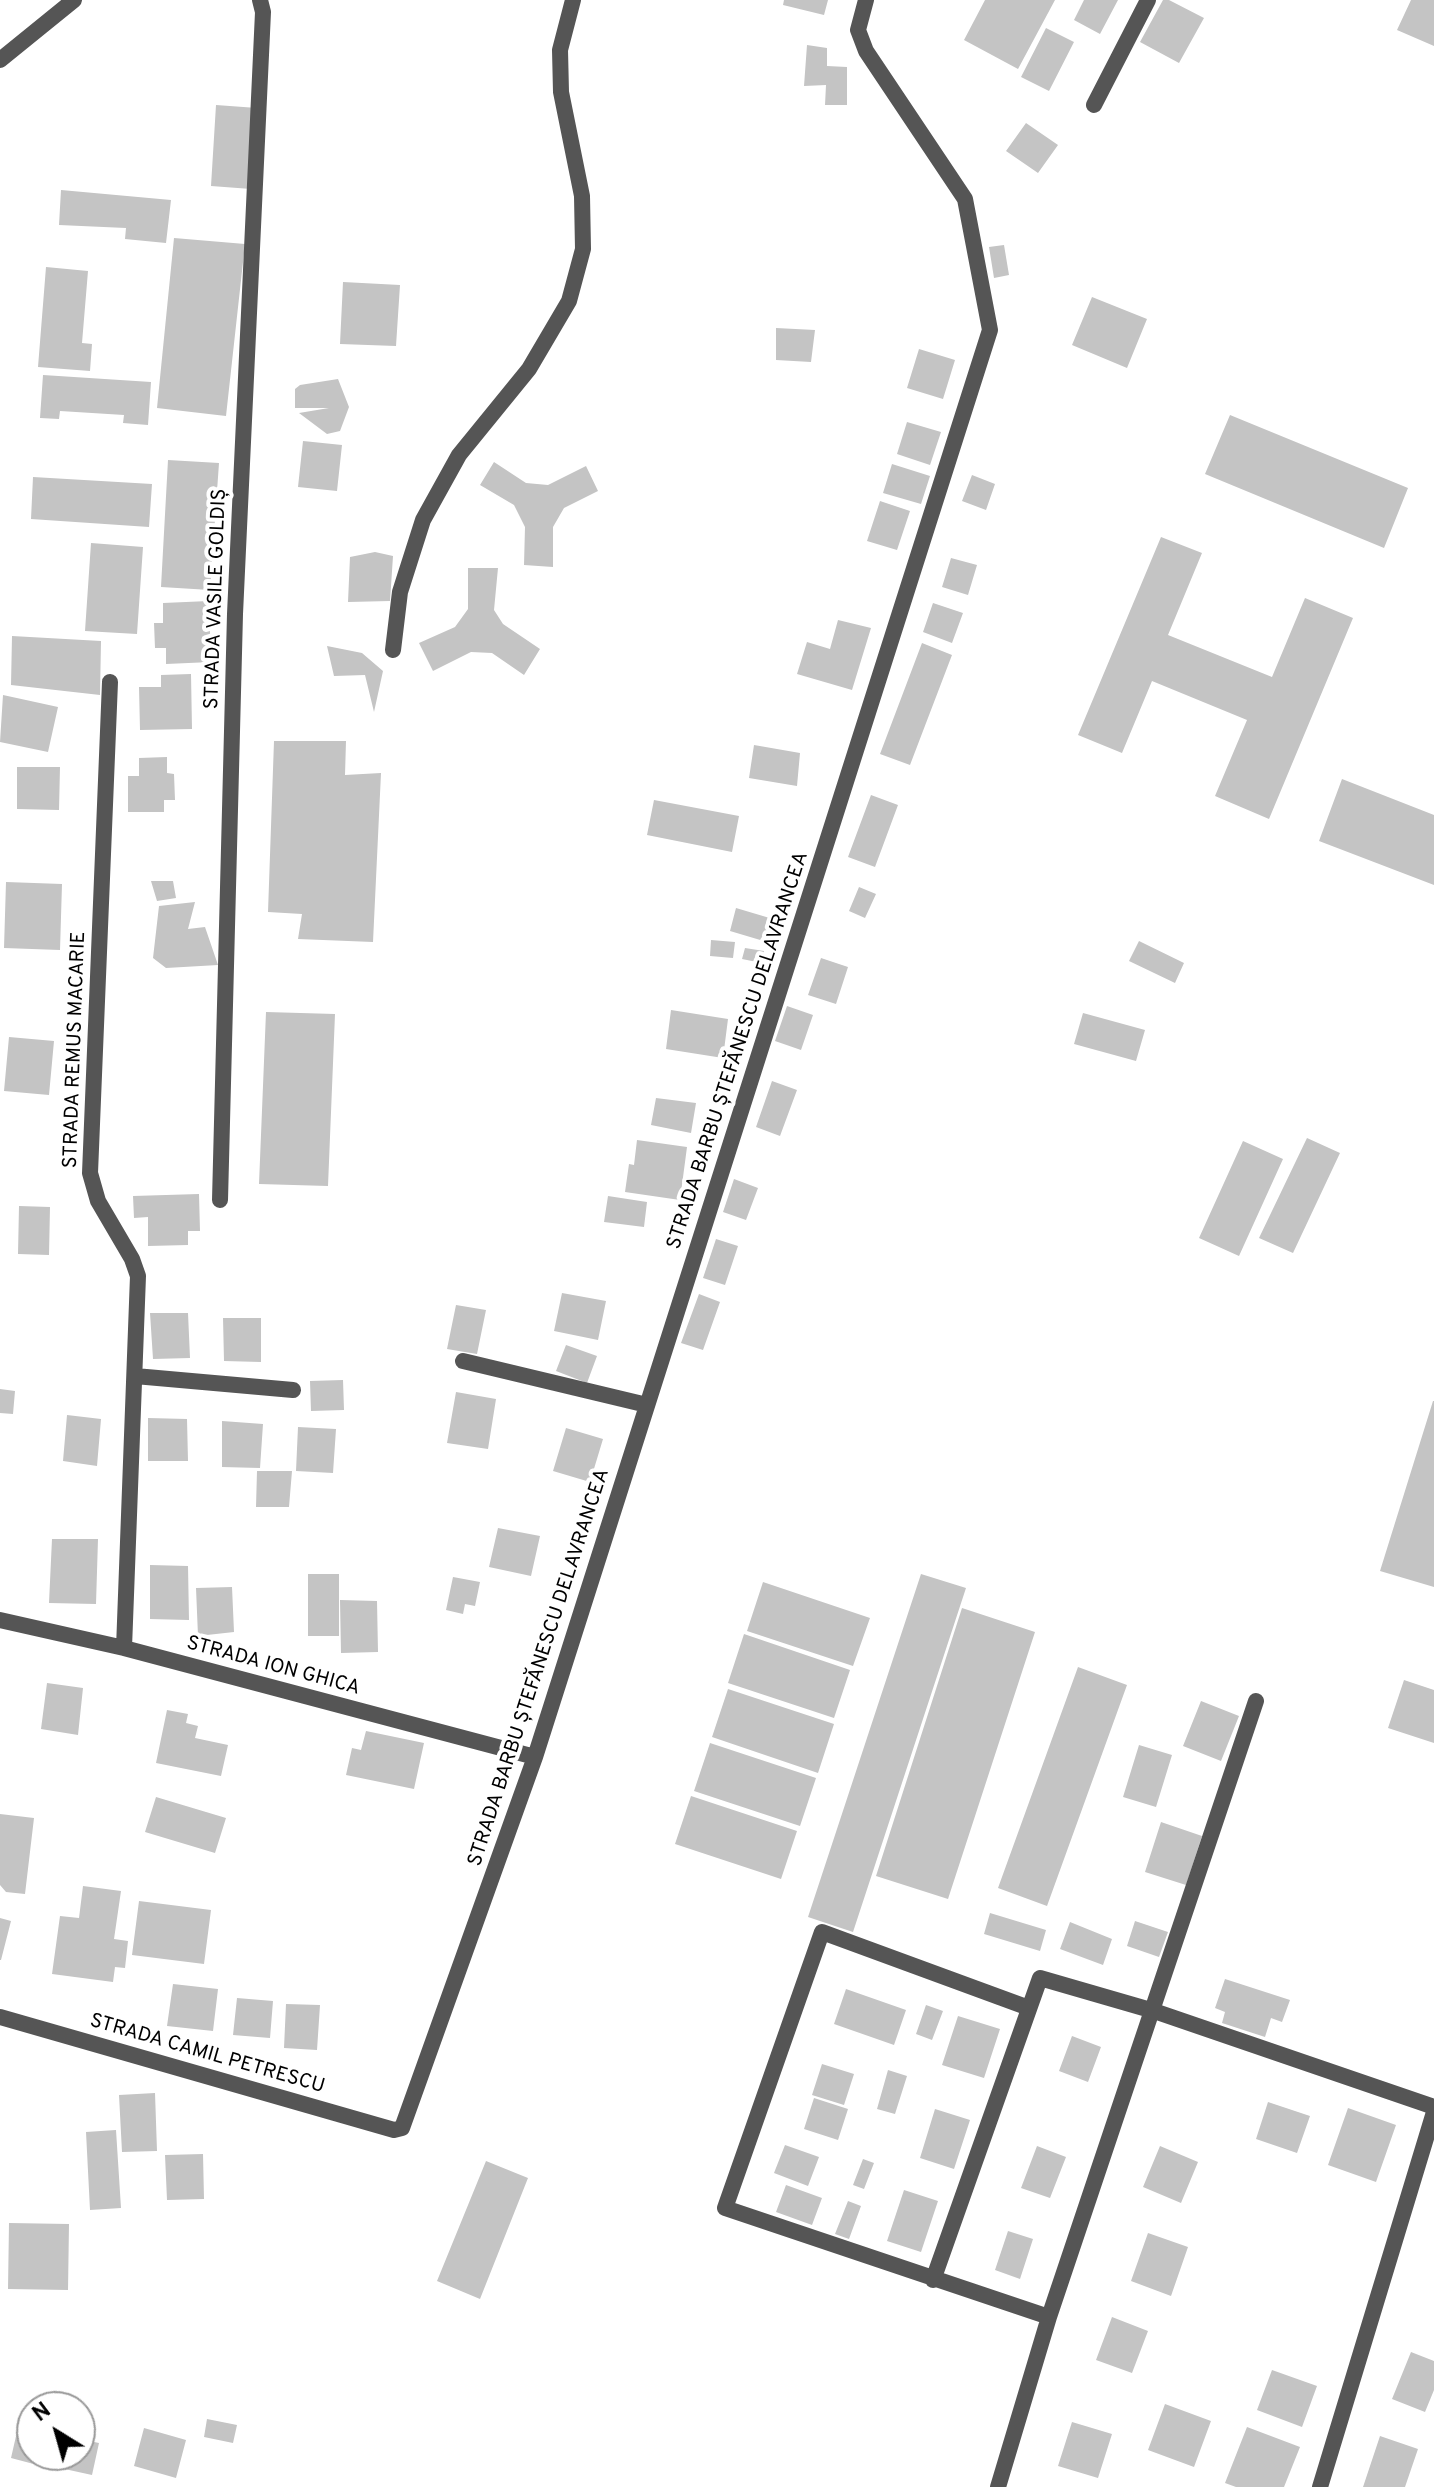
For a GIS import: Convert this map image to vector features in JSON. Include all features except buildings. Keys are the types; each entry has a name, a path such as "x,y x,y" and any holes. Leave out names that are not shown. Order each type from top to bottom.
{"street":[{"path":"0,60 74,0"},
{"name":"STRADA VASILE GOLDIȘ","path":"220,1200 235,614 263,28 260,0"},
{"path":"393,650 400,592 423,520 459,455 529,369 569,301 583,249 582,196 561,92 560,50 573,0"},
{"name":"STRADA BARBU ȘTEFĂNESCU DELAVRANCEA","path":"402,2128 535,1757 990,330 965,199 866,51 858,30 866,0"},
{"path":"1094,105 1148,0"},
{"name":"STRADA REMUS MACARIE","path":"110,682 90,1173 98,1201 132,1259 138,1276 124,1648"},
{"path":"463,1361 647,1405"},
{"path":"135,1376 293,1390"},
{"name":"STRADA ION GHICA","path":"0,1620 124,1648 535,1757"},
{"path":"998,2487 1049,2317 1256,1701"},
{"path":"1029,2008 822,1932 725,2208 1049,2317"},
{"path":"933,2280 1040,1978 1154,2011 1434,2110 1320,2487"},
{"name":"STRADA CAMIL PETRESCU","path":"0,2017 394,2130 402,2128"}]}
